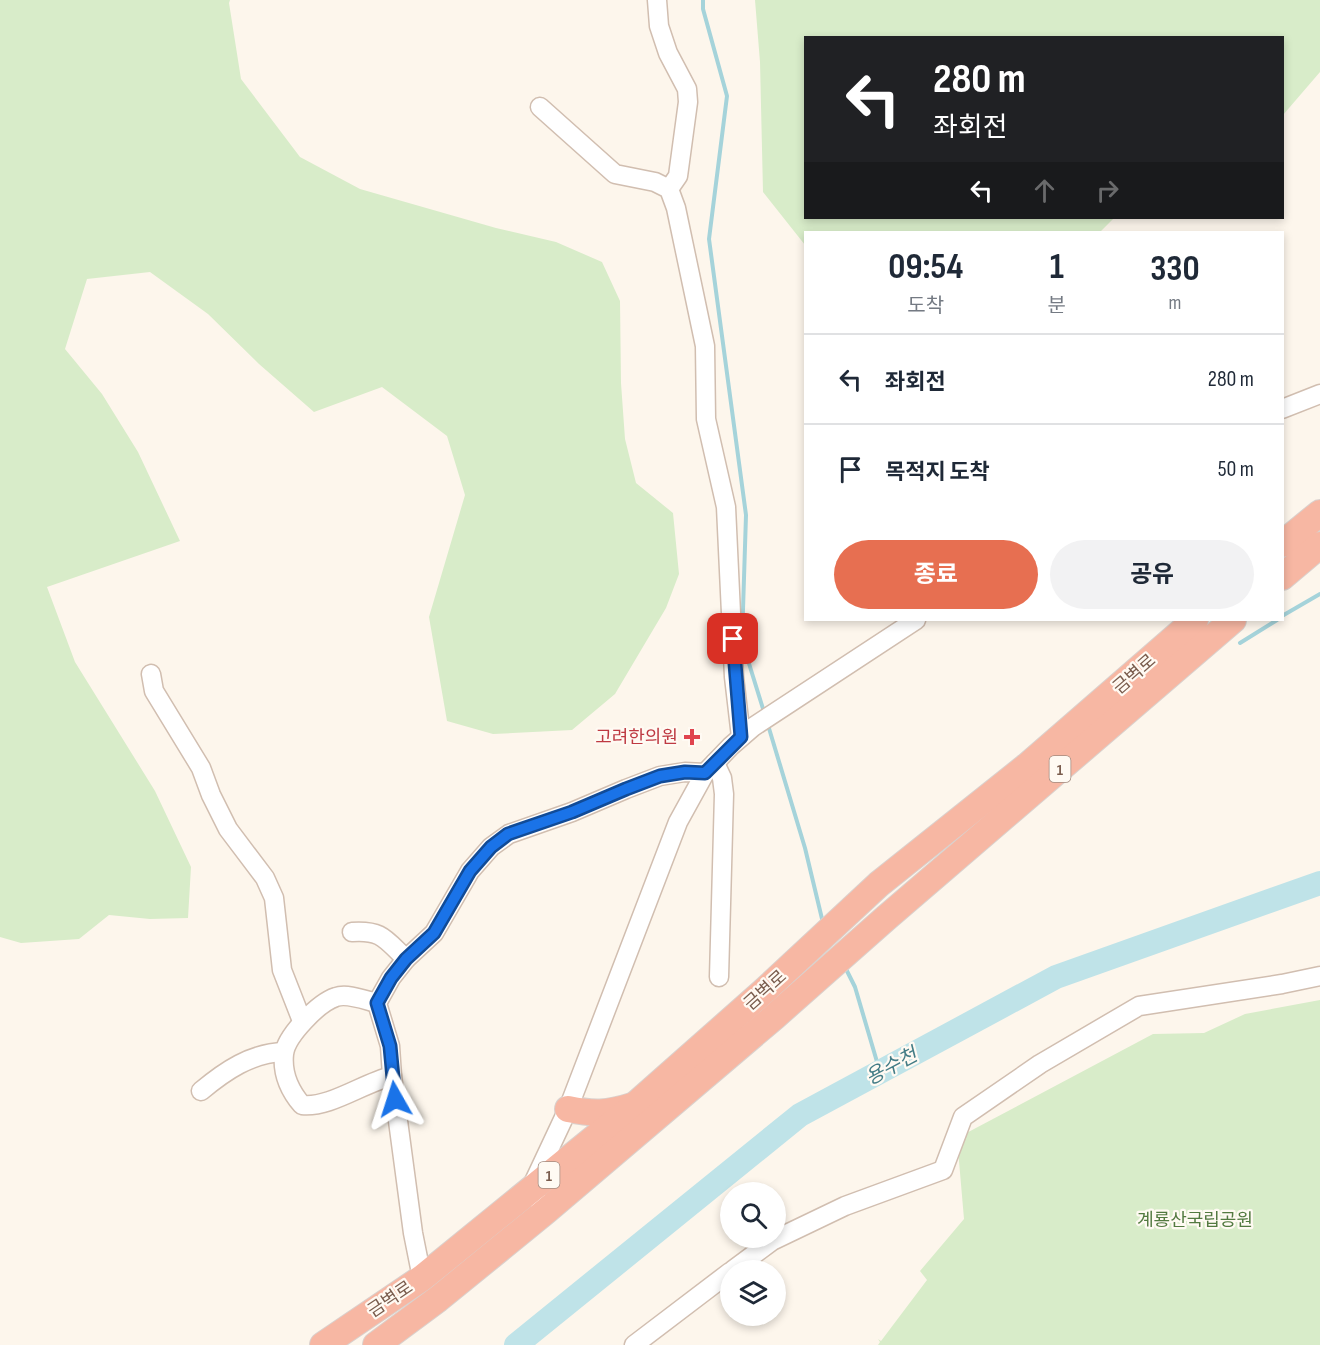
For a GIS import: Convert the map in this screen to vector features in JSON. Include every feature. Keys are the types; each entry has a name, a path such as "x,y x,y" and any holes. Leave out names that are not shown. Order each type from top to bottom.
{"highway":[{"path":"1284,542 1320,513"},
{"path":"1284,575 1320,545"},
{"name":"금벽로","path":"322,1345 422,1278 635,1106 879,884 1027,766 1194,621"},
{"name":"금벽로","path":"376,1345 438,1299 546,1211 1232,621"},
{"path":"568,1109 589,1113 612,1113 635,1106"}],"street":[{"path":"657,0 659,26 668,53 687,89 688,102 678,176 669,189"},
{"path":"540,106 615,174 655,182 669,189 679,219 705,346 706,419 726,507 735,677 747,732"},
{"path":"1284,408 1320,394"},
{"path":"546,1211 530,1190 568,1109 678,822 710,768 747,732 914,621"},
{"path":"151,674 154,691 201,768 228,829 265,878 274,898 282,970 302,1021"},
{"path":"422,1278 413,1233 390,1046 377,1003 391,978 406,959 434,933 470,871 491,847 508,834 572,812 660,776 710,768 722,778 724,794 718,977"},
{"path":"352,932 370,931 380,935 406,959"},
{"path":"747,1260 772,1241 845,1206 943,1170 963,1116 1040,1065 1139,1006 1320,976"},
{"path":"377,1003 353,997 337,997 317,1008 302,1021 284,1052 285,1071 291,1092 302,1105 315,1107 378,1079 392,1076"},
{"path":"201,1091 222,1073 252,1057 284,1052"},
{"path":"634,1345 720,1280"}],"green space":[{"path":"0,0 230,0 241,79 300,157 360,189 496,228 556,242 602,262 620,301 621,383 625,439 636,483 673,513 679,574 666,608 615,694 572,730 493,734 447,721 429,617 465,495 447,436 382,387 314,412 259,364 208,314 150,272 87,279 65,349 102,394 138,452 180,541 47,587 75,662 155,791 191,867 188,918 150,919 109,915 79,939 21,943 0,937"},
{"path":"755,0 1320,0 1320,72 1284,114 1284,36 804,36 804,219 1113,219 1101,231 804,231 804,244 763,192 760,62"},
{"name":"계룡산국립공원","path":"1320,1000 1320,1345 878,1345 880,1342 878,1339 881,1341 927,1280 920,1271 964,1219 957,1138 1153,1034 1204,1033 1245,1014"}],"waterway":[{"path":"703,0 703,9 727,96 709,239 746,515 742,641 764,712"},
{"path":"1284,615 1320,594"},
{"path":"1240,643 1275,621"},
{"path":"768,725 805,848 823,923"},
{"name":"용수천","path":"516,1345 800,1115 1056,977 1320,883"},
{"path":"845,967 855,987 880,1072"}],"place":[{"name":"고려한의원","path":"692,737"}],"route":[{"path":"395,1099 390,1046 377,1003 391,978 406,959 434,933 470,871 491,847 508,834 572,812 660,776 685,772 705,773 741,737 733,639"}]}
